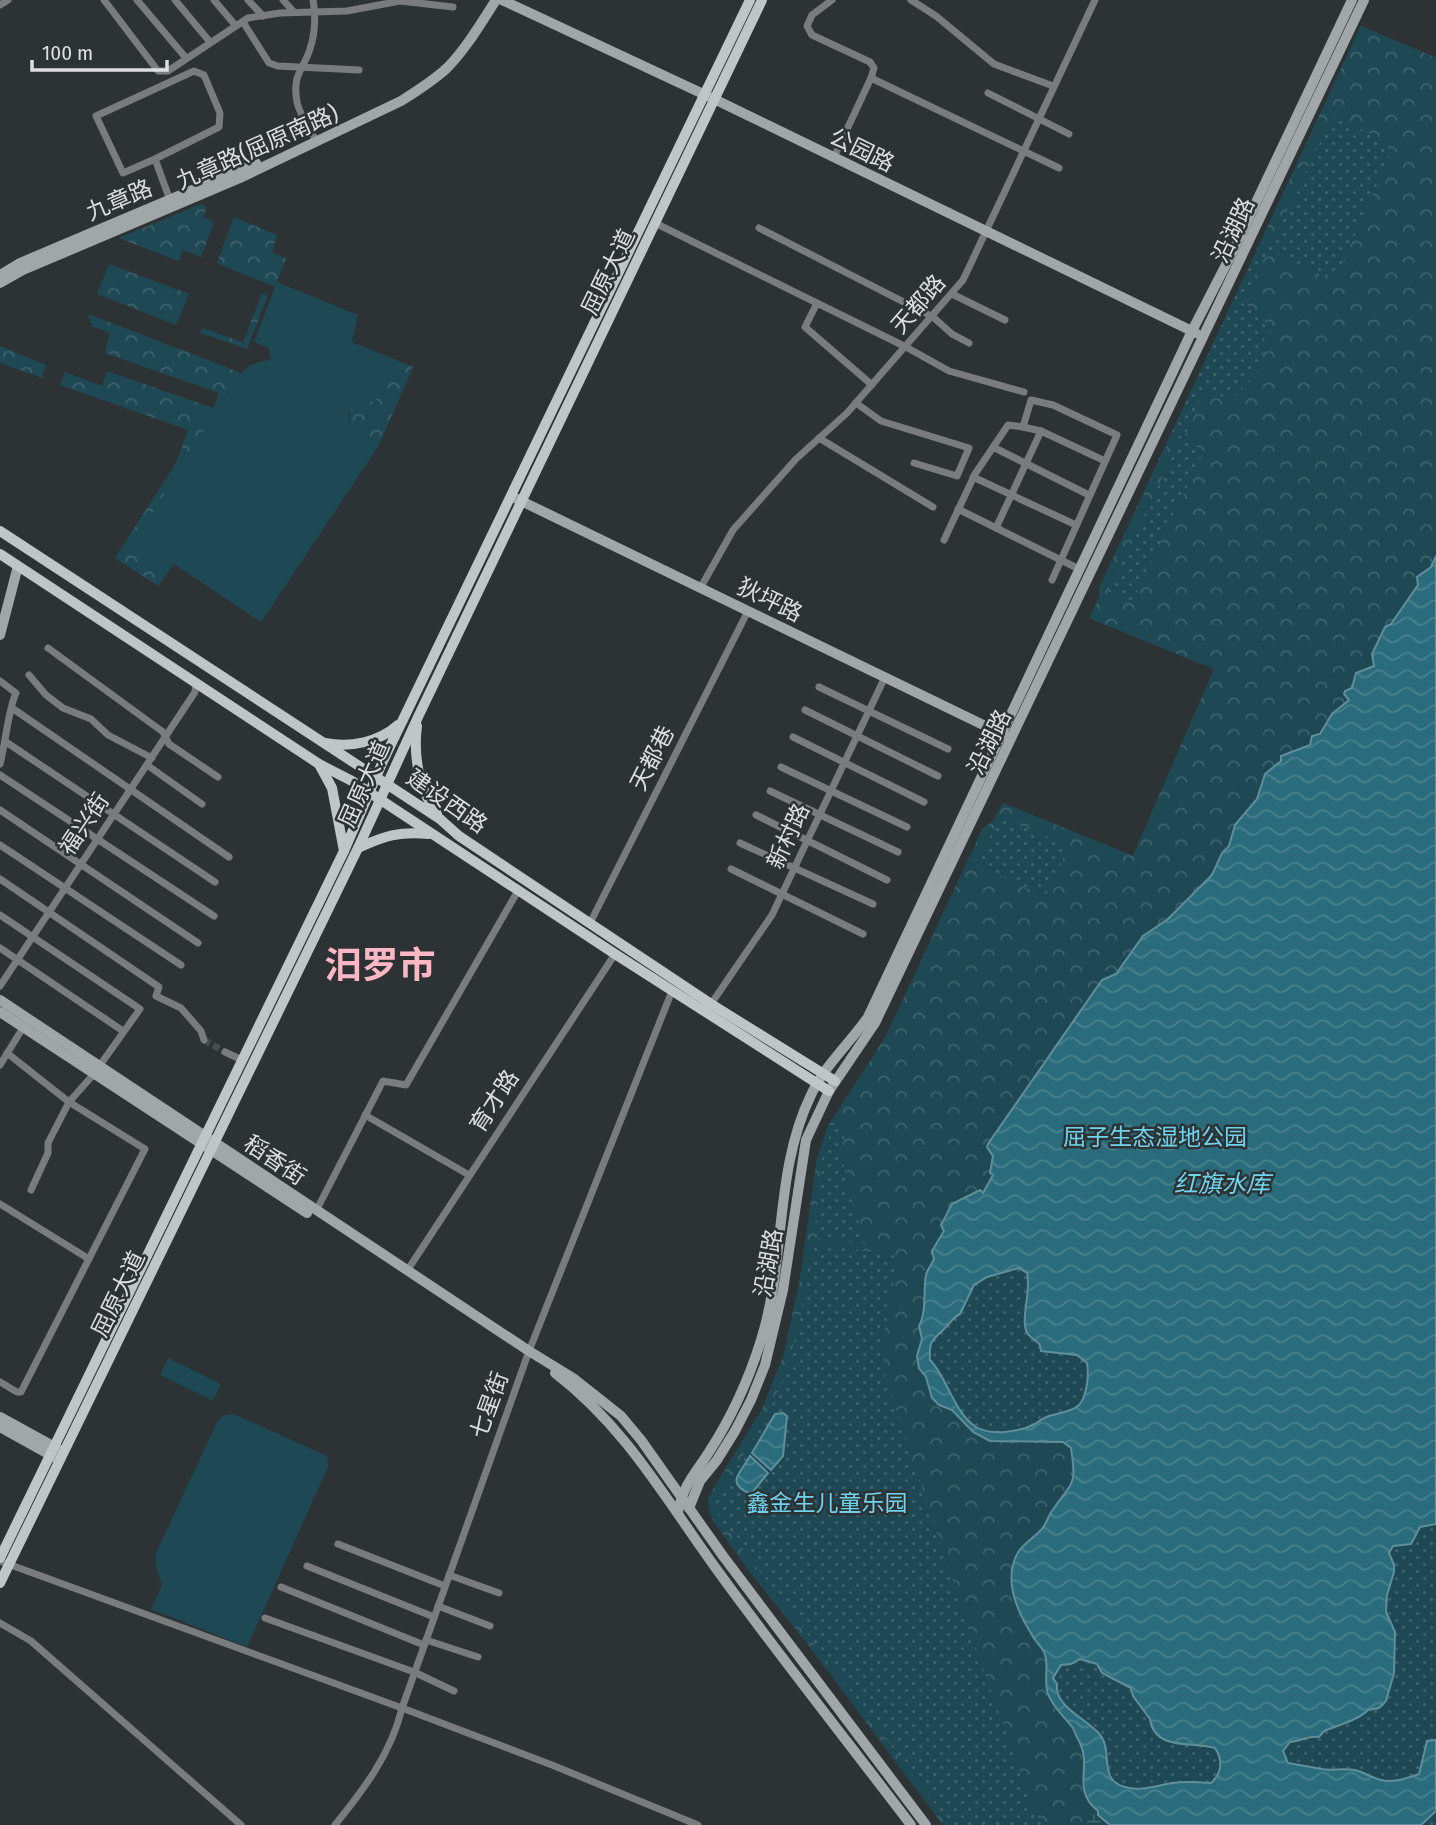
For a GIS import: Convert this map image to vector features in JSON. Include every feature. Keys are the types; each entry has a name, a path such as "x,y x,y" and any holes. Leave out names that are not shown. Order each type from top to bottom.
{"main road":[{"name":"九章路","path":"0,275 20,263 314,136 419,83 458,45 489,0"},
{"name":"九章路(屈原南路)","path":"0,283 23,270 240,178 401,101 447,68 496,0"},
{"name":"公园路","path":"502,0 834,157 1203,337"},
{"name":"屈原大道","path":"0,1583 3,1561 208,1143 358,848 375,796 376,778 403,721 655,223 750,0"},
{"name":"屈原大道","path":"208,1143 242,1060 344,851 375,796 387,785 516,498 709,97 762,0"},
{"name":"沿湖路","path":"678,1513 681,1496 690,1476 709,1452 731,1413 762,1339 796,1132 811,1094 868,1017 1192,331 1352,0"},
{"name":"沿湖路","path":"689,1507 700,1481 717,1460 746,1410 765,1365 783,1290 806,1140 832,1086 875,1023 1364,0"},
{"name":"狄坪路","path":"516,498 1012,739"},
{"name":"建设西路","path":"0,531 440,819 459,836 832,1086"},
{"name":"建设西路","path":"0,554 319,764 375,796 672,991 821,1078"},
{"path":"0,635 18,566"},
{"path":"418,716 416,758 426,796 440,819"},
{"path":"319,741 339,746 354,744 383,736 403,721"},
{"path":"319,764 332,788 344,851"},
{"path":"358,848 378,838 404,832 431,834"},
{"name":"稻香街","path":"0,1000 25,1023 96,1071 407,1270 528,1354"},
{"path":"0,1012 25,1023"},
{"path":"208,1143 528,1354 582,1394 634,1449 721,1575 919,1824"},
{"path":"528,1354 573,1378 621,1416 662,1468 919,1824"},
{"path":"0,1417 57,1454"},
{"path":"0,1427 57,1454"},
{"path":"662,1468 677,1476 690,1476"}],"street":[{"path":"0,5 8,0"},
{"path":"104,0 158,71 168,71 236,26 263,16 294,12 347,11 400,1 453,8"},
{"path":"137,0 186,58"},
{"path":"175,0 211,42"},
{"path":"214,0 236,26"},
{"path":"248,0 263,16"},
{"path":"283,0 294,12"},
{"path":"313,0 315,11 310,49 297,74 298,106 314,136"},
{"path":"832,0 809,18 809,31 870,62 874,68 834,157"},
{"path":"911,0 936,16 994,64 1053,86"},
{"name":"天都路","path":"701,586 733,530 796,458 872,385 963,281 1096,0"},
{"path":"243,22 269,63 278,66 359,70"},
{"path":"194,71 204,75 220,113 219,127 155,159 123,173 96,116 194,71"},
{"path":"870,78 1059,168"},
{"path":"988,93 1069,134"},
{"path":"155,159 170,200"},
{"path":"655,223 906,347 949,372 1024,392"},
{"path":"758,228 933,317 953,334 969,342"},
{"path":"952,294 1005,320"},
{"path":"817,303 805,327 872,385"},
{"path":"1023,427 1031,400 1053,405 1117,435 1052,580"},
{"path":"856,402 881,421 969,448 957,477 915,463"},
{"path":"944,540 973,477 1008,425 1041,431 1105,461"},
{"path":"996,528 1041,431"},
{"path":"819,438 933,508"},
{"path":"993,447 1089,495"},
{"path":"973,477 1076,526"},
{"path":"958,509 1079,569"},
{"name":"天都巷","path":"590,923 748,611"},
{"path":"48,648 163,732 169,744 218,777"},
{"path":"29,675 46,695 63,708 91,719 108,735 149,761 202,804"},
{"name":"新村路","path":"711,1004 772,915 885,677"},
{"path":"0,681 16,693 12,701 0,764"},
{"name":"福兴街","path":"0,986 195,692 196,682"},
{"path":"819,687 948,749"},
{"path":"12,708 229,857"},
{"path":"805,710 938,776"},
{"path":"793,737 924,802"},
{"path":"6,742 215,882"},
{"path":"781,767 907,827"},
{"path":"0,775 214,916"},
{"path":"770,791 898,852"},
{"path":"0,810 198,943"},
{"path":"756,815 887,880"},
{"path":"740,843 873,904"},
{"path":"0,845 181,965"},
{"path":"730,869 863,934"},
{"path":"0,879 159,987 156,996 181,1007 201,1031 204,1040"},
{"path":"316,1211 383,1081 406,1085 519,889"},
{"path":"0,915 140,1009 96,1071 69,1102 48,1143 48,1153 31,1190"},
{"path":"0,948 123,1031"},
{"name":"育才路","path":"407,1270 615,954"},
{"name":"七星街","path":"335,1825 368,1784 396,1732 414,1672 528,1354 672,991"},
{"path":"0,1065 25,1023"},
{"path":"225,1052 242,1060"},
{"path":"0,1382 22,1392 145,1149 69,1102 7,1053"},
{"path":"365,1115 469,1175"},
{"path":"796,1132 806,1140"},
{"path":"0,1204 89,1259"},
{"path":"338,1544 445,1586"},
{"path":"3,1561 402,1708 698,1825"},
{"path":"307,1566 434,1617"},
{"path":"449,1575 499,1593"},
{"path":"281,1587 425,1642 478,1657"},
{"path":"438,1606 490,1626"},
{"path":"265,1618 414,1672 454,1691"},
{"path":"0,1623 31,1641 241,1825"}],"green space":[{"name":"屈子生态湿地公园","path":"1361,26 1436,58 1436,1825 943,1825 714,1522 709,1511 708,1498 762,1409 784,1354 800,1279 817,1158 828,1126 886,1036 982,830 994,820 1003,803 1133,856 1214,669 1089,618 1099,598 1099,588"},
{"path":"1361,26 1436,58 1436,556 1391,624 1385,627 1375,648 1374,666 1357,673 1352,688 1344,694 1349,699 1332,714 1320,734 1312,736 1310,745 1286,754 1265,779 1257,799 1235,825 1229,846 1222,853 1212,875 1168,919 1143,936 1116,974 1102,980 999,1127 987,1147 993,1156 990,1173 994,1175 983,1193 980,1191 955,1202 932,1250 934,1259 926,1273 926,1298 920,1334 922,1339 917,1356 919,1368 939,1405 952,1410 967,1426 990,1441 1063,1442 1071,1448 1074,1480 1045,1527 1012,1568 1012,1585 1018,1614 1043,1649 1046,1658 1047,1691 1073,1728 1082,1747 1086,1825 1042,1825 1031,1802 966,1621 883,1369 883,1337 899,1256 813,1243 802,1309 785,1373 767,1415 726,1481 715,1504 718,1516 951,1825 943,1825 714,1522 709,1511 708,1498 762,1409 784,1354 800,1279 817,1158 828,1126 886,1036 982,830 994,820 1003,803 1133,856 1214,669 1089,618 1099,598 1099,588 1172,435 1181,439 1108,591 1132,602 1204,451 1183,440 1204,393 1225,397 1244,393 1242,388 1253,378 1260,366 1264,337 1271,335 1263,317 1244,303 1268,250 1326,277 1338,274 1390,155 1387,145 1381,139 1333,116 1270,246 1261,241","holes":["1000,816 1069,846 1045,897 977,865","835,1121 847,1127 841,1150 847,1182 865,1244 814,1237 822,1158"]},
{"path":"201,204 207,207 203,217 214,222 201,257 183,250 178,261 119,238"},
{"path":"234,217 277,235 272,253 286,258 275,287 217,263"},
{"path":"109,264 189,294 176,325 97,294"},
{"path":"277,282 358,315 352,342 396,360 381,398 377,397 375,403 338,384 347,397 350,431 362,433 379,445 261,622 174,564 167,574 129,550 240,374 250,365 271,359 269,348 254,342"},
{"path":"262,293 268,295 247,349 200,333 202,328 243,342"},
{"path":"88,314 240,374 130,549 167,574 158,586 115,558 176,463 188,430 60,385 65,372 102,386 107,371 213,408 219,393 105,353 110,333 92,326"},
{"path":"0,346 46,365 42,378 0,363"},
{"path":"396,360 413,367 379,445 362,433 350,431 350,414 337,383 358,391 362,397 380,398"},
{"path":"168,1358 221,1384 213,1401 160,1375"},
{"path":"234,1414 327,1456 328,1467 247,1647 151,1609 162,1585 156,1566 156,1553 218,1420 225,1415"},
{"path":"1086,1800 1110,1825 1086,1825 1083,1811"}],"water":[{"name":"红旗水库","path":"1436,556 1436,1524 1420,1527 1411,1544 1393,1546 1389,1553 1394,1572 1387,1595 1386,1612 1395,1632 1394,1673 1386,1701 1379,1708 1368,1710 1353,1720 1324,1731 1319,1737 1290,1742 1283,1751 1288,1763 1325,1770 1355,1770 1391,1781 1419,1774 1427,1741 1436,1740 1436,1811 1421,1825 1110,1825 1098,1815 1098,1811 1085,1795 1084,1761 1080,1743 1073,1728 1050,1699 1046,1683 1046,1657 1023,1619 1012,1583 1013,1565 1018,1553 1042,1529 1072,1482 1074,1470 1071,1448 1063,1442 990,1441 973,1432 952,1410 939,1405 932,1398 926,1377 919,1368 917,1356 922,1339 919,1326 924,1307 926,1275 934,1259 932,1251 944,1231 941,1225 952,1204 980,1190 983,1193 993,1175 990,1173 993,1156 988,1144 1102,980 1116,974 1143,936 1168,919 1212,875 1222,853 1229,846 1235,825 1257,799 1265,774 1281,761 1281,756 1310,745 1312,736 1320,734 1332,714 1349,700 1344,694 1352,688 1356,673 1374,666 1372,654 1385,627 1391,624 1418,585 1417,577 1431,567","holes":["1019,1268 1027,1273 1028,1280 1025,1322 1028,1334 1040,1345 1041,1351 1077,1355 1087,1363 1087,1385 1082,1401 1073,1409 1022,1429 1006,1432 982,1430 968,1421 956,1404 930,1360 931,1345 960,1314 974,1285 987,1277","1080,1659 1097,1664 1102,1673 1131,1688 1133,1696 1159,1736 1176,1743 1215,1748 1220,1766 1215,1779 1211,1783 1178,1782 1137,1789 1117,1783 1109,1772 1101,1736 1061,1700 1053,1678 1061,1665"]},
{"path":"783,1413 787,1416 783,1456 771,1470 752,1453 775,1414"},
{"path":"750,1456 768,1473 751,1494 736,1482"}],"tunnel":[{"path":"204,1040 225,1052"}],"district":[{"name":"汨罗市","path":"380,965"}],"park label":[{"name":"鑫金生儿童乐园","path":"827,1503"}]}
